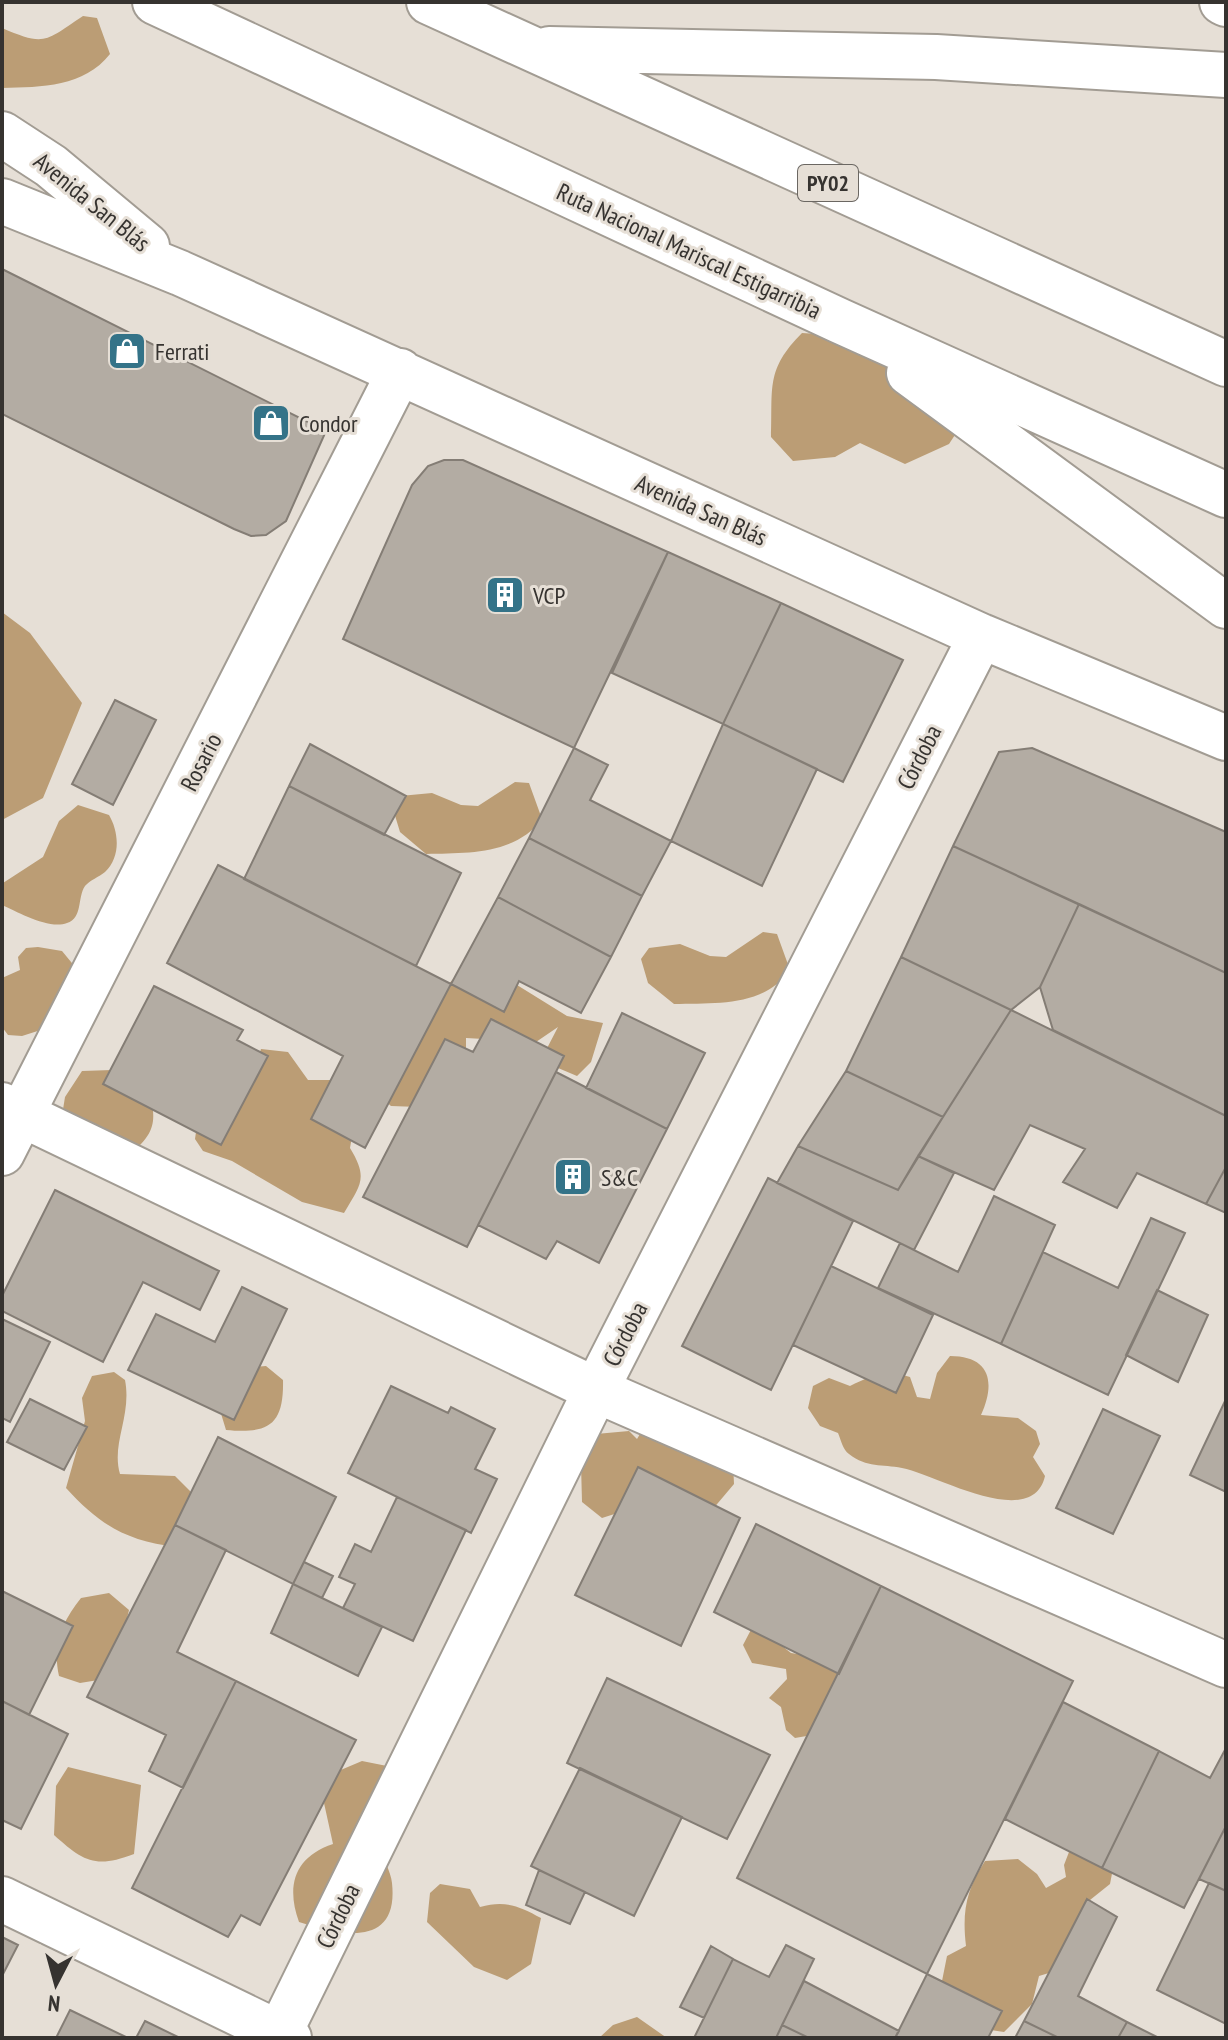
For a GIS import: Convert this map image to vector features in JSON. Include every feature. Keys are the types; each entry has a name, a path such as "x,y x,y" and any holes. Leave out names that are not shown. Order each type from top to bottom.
{"main road":[{"name":"Ruta Nacional Mariscal Estigarribia","path":"155,2 840,321 1226,495"},
{"name":"PY02","path":"429,2 1226,364"},
{"path":"533,49 936,57 1226,75"},
{"name":"Avenida San Blás","path":"2,134 51,166 180,273"},
{"name":"Avenida San Blás","path":"2,201 180,273 981,636 1226,738"},
{"path":"840,321 1226,606"},
{"name":"Rosario","path":"2,1153 12,1110 400,371"},
{"name":"Córdoba","path":"282,2037 596,1390 981,636"},
{"path":"12,1110 596,1390 1226,1665"},
{"path":"2,1899 282,2037"}],"shaded area":[{"path":"83,16 97,18 110,54 100,65 61,83 2,88 2,28 28,38 45,38"},
{"path":"802,333 848,336 972,409 949,444 905,464 860,443 835,457 793,461 771,437 772,392 776,369"},
{"path":"2,612 30,633 82,703 43,798 2,820"},
{"path":"515,782 529,783 542,819 531,831 505,846 474,852 426,854 400,832 393,809 400,796 432,793 461,805 478,806"},
{"path":"78,805 109,815 117,844 110,866 85,886 75,917 67,923 52,924 2,905 3,883 43,857 59,821"},
{"path":"763,932 777,934 790,970 767,991 738,1000 674,1004 648,983 641,959 649,948 680,944 710,956 726,957"},
{"path":"26,948 62,951 76,968 47,1028 22,1036 8,1035 2,1027 2,978 20,970 18,957"},
{"path":"454,978 517,985 567,1016 603,1023 591,1062 577,1076 551,1065 543,1056 558,1027 536,1042 466,1038 466,1049 419,1107 391,1106 381,1097 436,999"},
{"path":"261,1049 288,1052 308,1080 342,1080 357,1107 350,1148 361,1175 344,1213 302,1202 232,1161 203,1151 195,1139 198,1118 253,1075"},
{"path":"112,1070 149,1086 152,1099 153,1119 149,1134 126,1158 60,1128 65,1097 82,1071"},
{"path":"950,1356 974,1361 986,1373 988,1392 981,1415 1018,1418 1036,1431 1040,1444 1033,1457 1045,1476 1036,1492 1022,1499 1003,1500 958,1488 917,1472 862,1462 847,1452 838,1433 820,1426 808,1408 813,1386 829,1378 850,1386 879,1375 901,1375 910,1377 917,1397 930,1399 937,1373"},
{"path":"266,1366 283,1380 283,1395 277,1417 263,1428 226,1430 219,1407 241,1368"},
{"path":"114,1372 125,1380 126,1393 118,1451 120,1474 175,1476 198,1499 177,1547 143,1540 115,1529 66,1488 85,1421 82,1398 92,1376"},
{"path":"643,1429 732,1442 734,1484 707,1516 630,1509 602,1518 582,1502 581,1464 596,1434 629,1431 637,1439"},
{"path":"109,1593 129,1610 122,1639 123,1676 80,1683 59,1676 58,1644 69,1616 81,1598"},
{"path":"754,1624 791,1653 845,1662 824,1733 795,1738 786,1730 781,1707 769,1698 787,1679 786,1669 752,1663 743,1645"},
{"path":"362,1761 392,1767 382,1852 392,1883 392,1904 386,1919 376,1928 364,1932 332,1931 299,1922 293,1896 296,1874 309,1857 333,1844 324,1803 336,1772"},
{"path":"68,1767 141,1785 134,1854 109,1861 90,1860 54,1835 56,1786"},
{"path":"1079,1849 1115,1858 1110,1884 1085,1904 1062,1969 1039,1976 1032,2004 1004,2032 977,2028 938,2001 947,1956 966,1946 967,1902 973,1882 985,1861 1018,1859 1037,1874 1046,1888 1066,1877 1064,1865 1069,1852"},
{"path":"440,1884 470,1889 480,1907 512,1905 541,1918 531,1964 507,1980 474,1967 427,1922 430,1893"},
{"path":"637,2017 667,2038 599,2038 613,2025"}],"building":[{"path":"2,269 326,431 286,521 266,535 251,536 2,414"},
{"name":"VCP","path":"444,460 463,460 668,552 574,748 343,639 412,485 428,466"},
{"path":"668,552 781,603 723,724 612,673"},
{"path":"781,603 903,660 843,782 723,724"},
{"path":"115,700 156,720 113,805 72,784"},
{"path":"723,724 817,769 762,886 671,841"},
{"path":"310,744 406,796 384,835 289,786"},
{"path":"574,748 608,765 590,800 671,841 642,896 529,838"},
{"path":"1032,748 1226,832 1226,973 953,846 999,752"},
{"path":"289,786 461,873 416,966 244,879"},
{"path":"529,838 642,896 611,957 498,897"},
{"path":"953,846 1079,904 1040,987 1011,1010 901,957"},
{"path":"218,865 451,984 365,1148 311,1119 343,1056 167,963"},
{"path":"498,897 611,957 581,1013 519,981 504,1012 451,984"},
{"path":"1079,904 1226,973 1226,1116 1053,1030 1040,987"},
{"path":"901,957 1011,1010 943,1117 846,1071"},
{"path":"154,986 243,1030 237,1040 268,1056 221,1145 103,1084"},
{"path":"1011,1010 1226,1116 1226,1167 1206,1204 1137,1173 1117,1208 1063,1182 1085,1149 1030,1125 994,1190 918,1156"},
{"path":"622,1013 705,1053 667,1129 586,1088"},
{"path":"491,1019 564,1056 467,1247 363,1197 445,1039 473,1052"},
{"path":"846,1071 943,1117 898,1190 798,1146"},
{"name":"S&C","path":"556,1072 667,1129 599,1263 557,1241 546,1259 478,1225"},
{"path":"798,1146 898,1190 918,1156 954,1173 914,1250 777,1183"},
{"path":"1226,1167 1226,1213 1206,1204"},
{"path":"768,1178 853,1221 771,1390 682,1346"},
{"path":"55,1190 219,1271 200,1310 143,1282 103,1362 2,1311 2,1296"},
{"path":"994,1196 1055,1225 1001,1344 878,1288 900,1243 958,1272"},
{"path":"1151,1218 1185,1233 1108,1395 1001,1344 1043,1252 1118,1288"},
{"path":"831,1266 933,1315 896,1393 793,1345"},
{"path":"242,1287 287,1309 234,1420 128,1370 156,1314 215,1342"},
{"path":"1157,1290 1208,1315 1178,1382 1126,1355"},
{"path":"2,1319 50,1342 10,1422 2,1418"},
{"path":"391,1386 448,1413 451,1407 495,1429 475,1469 497,1479 471,1533 348,1473"},
{"path":"30,1399 87,1427 64,1470 7,1442"},
{"path":"1226,1399 1226,1492 1190,1475"},
{"path":"1103,1409 1160,1436 1113,1534 1056,1508"},
{"path":"218,1437 336,1497 293,1584 175,1525"},
{"path":"638,1467 740,1518 681,1646 575,1595"},
{"path":"397,1497 466,1530 413,1641 343,1608 355,1584 339,1577 355,1544 371,1552"},
{"path":"756,1524 881,1586 839,1674 714,1612"},
{"path":"175,1525 226,1550 177,1652 236,1681 183,1788 149,1771 166,1735 87,1697"},
{"path":"304,1562 333,1576 322,1598 293,1584"},
{"path":"293,1584 382,1627 358,1676 271,1633"},
{"path":"881,1586 1073,1681 927,1974 737,1878"},
{"path":"2,1591 73,1626 29,1715 2,1701"},
{"path":"607,1678 770,1755 727,1839 567,1763"},
{"path":"236,1681 356,1740 260,1925 241,1915 228,1937 132,1888"},
{"path":"2,1701 68,1734 21,1829 2,1820"},
{"path":"1063,1702 1159,1751 1102,1868 1005,1819"},
{"path":"1226,1748 1226,1826 1184,1908 1102,1868 1159,1751 1210,1778"},
{"path":"580,1768 682,1817 634,1916 531,1866"},
{"path":"1226,1826 1226,1891 1199,1879"},
{"path":"539,1870 585,1892 570,1924 526,1905"},
{"path":"1209,1883 1226,1891 1226,2024 1157,1990"},
{"path":"1087,1899 1117,1917 1078,1996 1127,2022 1118,2038 1059,2038 1024,2021"},
{"path":"2,1937 18,1945 2,1976"},
{"path":"786,1945 814,1959 776,2038 694,2038 733,1959 769,1977"},
{"path":"711,1946 733,1959 704,2018 680,2007"},
{"path":"927,1974 1002,2011 988,2038 895,2038"},
{"path":"804,1981 899,2031 895,2038 809,2038 782,2025"},
{"path":"70,2010 128,2038 56,2038"},
{"path":"145,2021 180,2038 136,2038"},
{"path":"1024,2021 1059,2038 1015,2038"},
{"path":"1127,2022 1159,2038 1118,2038"},
{"path":"782,2025 809,2038 776,2038"}],"place":[{"name":"Ferrati","path":"127,351"},
{"name":"Condor","path":"271,423"},
{"name":"VCP","path":"505,595"},
{"name":"S&C","path":"573,1177"}]}
